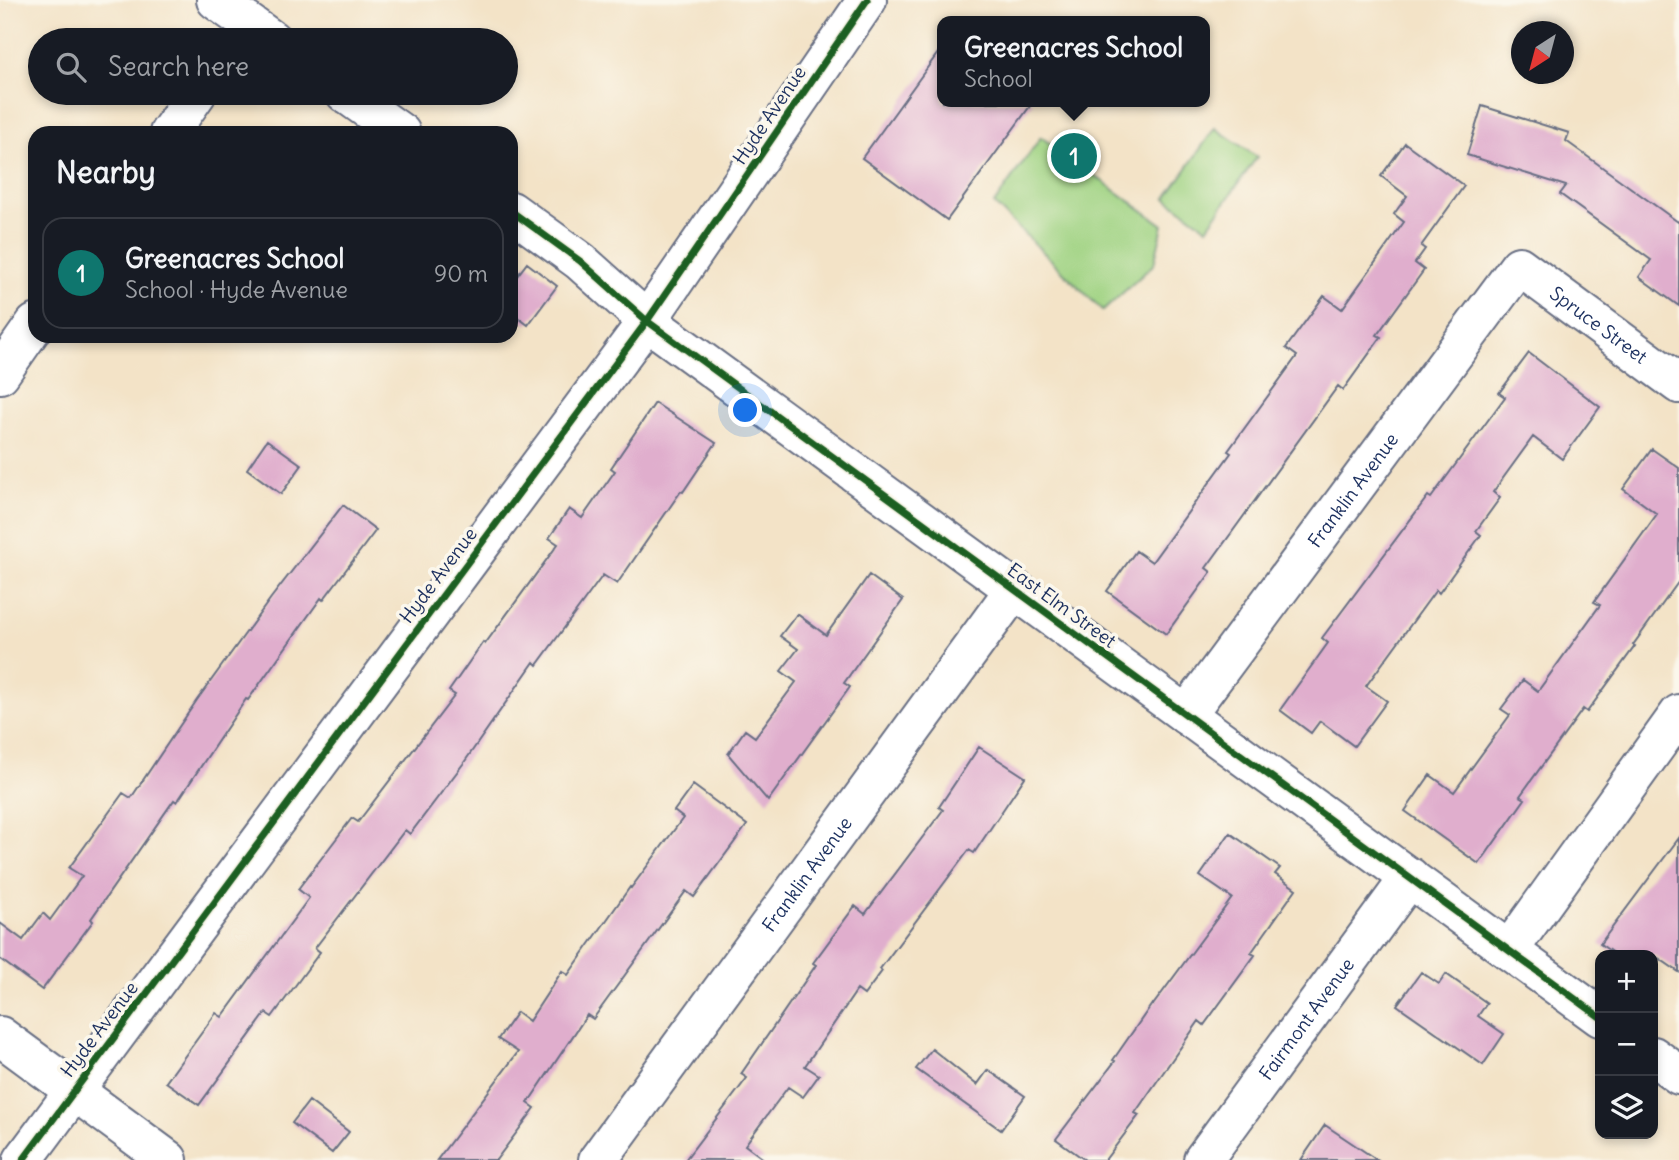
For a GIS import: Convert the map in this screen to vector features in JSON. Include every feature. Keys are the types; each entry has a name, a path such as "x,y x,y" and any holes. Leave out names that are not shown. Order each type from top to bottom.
{"street":[{"path":"216,0 244,28"},
{"name":"Hyde Avenue","path":"23,1160 647,321 850,6"},
{"path":"174,126 189,105"},
{"path":"362,105 391,126"},
{"name":"East Elm Street","path":"518,216 580,261 647,321 1595,1013"},
{"name":"Spruce Street","path":"1519,266 1679,384"},
{"name":"Franklin Avenue","path":"1186,715 1519,266"},
{"path":"0,374 28,334"},
{"name":"Franklin Avenue","path":"598,1160 1014,590"},
{"path":"1510,949 1679,714"},
{"name":"Fairmont Avenue","path":"1203,1160 1410,877"},
{"path":"0,1036 168,1160"},
{"path":"1658,1060 1679,1075"}],"green space":[{"path":"1215,128 1257,157 1207,228 1166,198"},
{"path":"1041,137 1163,225 1154,264 1103,311 994,204"}],"building":[{"path":"937,54 937,107 1029,107 947,220 862,158"},
{"path":"1482,106 1569,133 1566,141 1679,221 1679,306 1639,277 1651,260 1560,194 1566,186 1467,155"},
{"path":"1405,143 1464,186 1421,246 1425,249 1415,263 1424,270 1377,335 1381,337 1343,390 1338,386 1206,568 1211,572 1166,634 1107,591 1136,551 1152,562 1297,356 1286,348 1324,296 1342,309 1404,222 1394,214 1407,196 1381,176"},
{"path":"527,263 557,286 528,325 518,317 518,275"},
{"path":"1529,353 1600,407 1562,459 1533,437 1493,492 1500,498 1476,531 1481,535 1439,593 1436,590 1366,686 1387,701 1354,746 1320,721 1311,733 1280,710 1328,643 1322,638 1428,496 1431,498 1505,397 1499,393"},
{"path":"655,403 716,443 617,584 603,575 537,665 534,662 410,834 405,830 315,948 320,952 272,1017 266,1013 199,1105 166,1082 216,1013 222,1017 309,898 298,889 352,818 358,822 455,695 449,691 558,544 549,538 569,509 582,518 615,471 611,468"},
{"path":"267,440 302,465 281,494 247,469"},
{"path":"1652,449 1679,468 1679,581 1587,712 1583,709 1520,796 1525,799 1479,864 1405,811 1430,775 1454,792 1510,715 1501,709 1523,680 1538,691 1600,605 1594,602 1657,514 1623,489"},
{"path":"343,505 376,530 323,600 321,598 248,700 246,699 177,802 174,800 91,919 93,921 42,990 0,959 0,923 23,940 43,913 50,920 82,876 69,868 123,793 131,798 197,700"},
{"path":"869,575 903,600 844,683 850,687 768,801 728,754 745,730 755,737 796,682 781,671 798,649 780,636 797,614 826,635"},
{"path":"979,747 1025,777 974,853 969,850 880,969 882,971 864,995 857,990 805,1066 819,1075 803,1097 788,1087 745,1145 765,1160 685,1160 747,1078 741,1074 816,965 813,963 855,906 865,914 943,810 939,807"},
{"path":"693,785 747,825 694,897 686,891 593,1019 587,1015 528,1103 535,1108 496,1160 437,1160 518,1052 498,1039 517,1012 529,1021 562,971 568,975 683,818 674,811"},
{"path":"1230,833 1280,868 1275,874 1296,889 1251,953 1255,955 1204,1025 1199,1021 1135,1113 1139,1115 1105,1160 1085,1160 1056,1139 1232,898 1200,876"},
{"path":"1679,838 1679,972 1658,958 1658,950 1609,950 1600,944"},
{"path":"1421,972 1439,984 1446,974 1487,1003 1478,1016 1504,1034 1483,1065 1397,1005"},
{"path":"932,1049 977,1085 988,1070 1025,1096 1001,1130 916,1069"},
{"path":"309,1101 349,1132 332,1153 292,1123"},
{"path":"1325,1125 1377,1160 1301,1160"}],"cycle path":[{"path":"23,1160 647,321 867,0"},
{"path":"518,216 580,261 647,321 1595,1013"}],"place":[{"name":"Greenacres School","path":"1074,156"}]}
